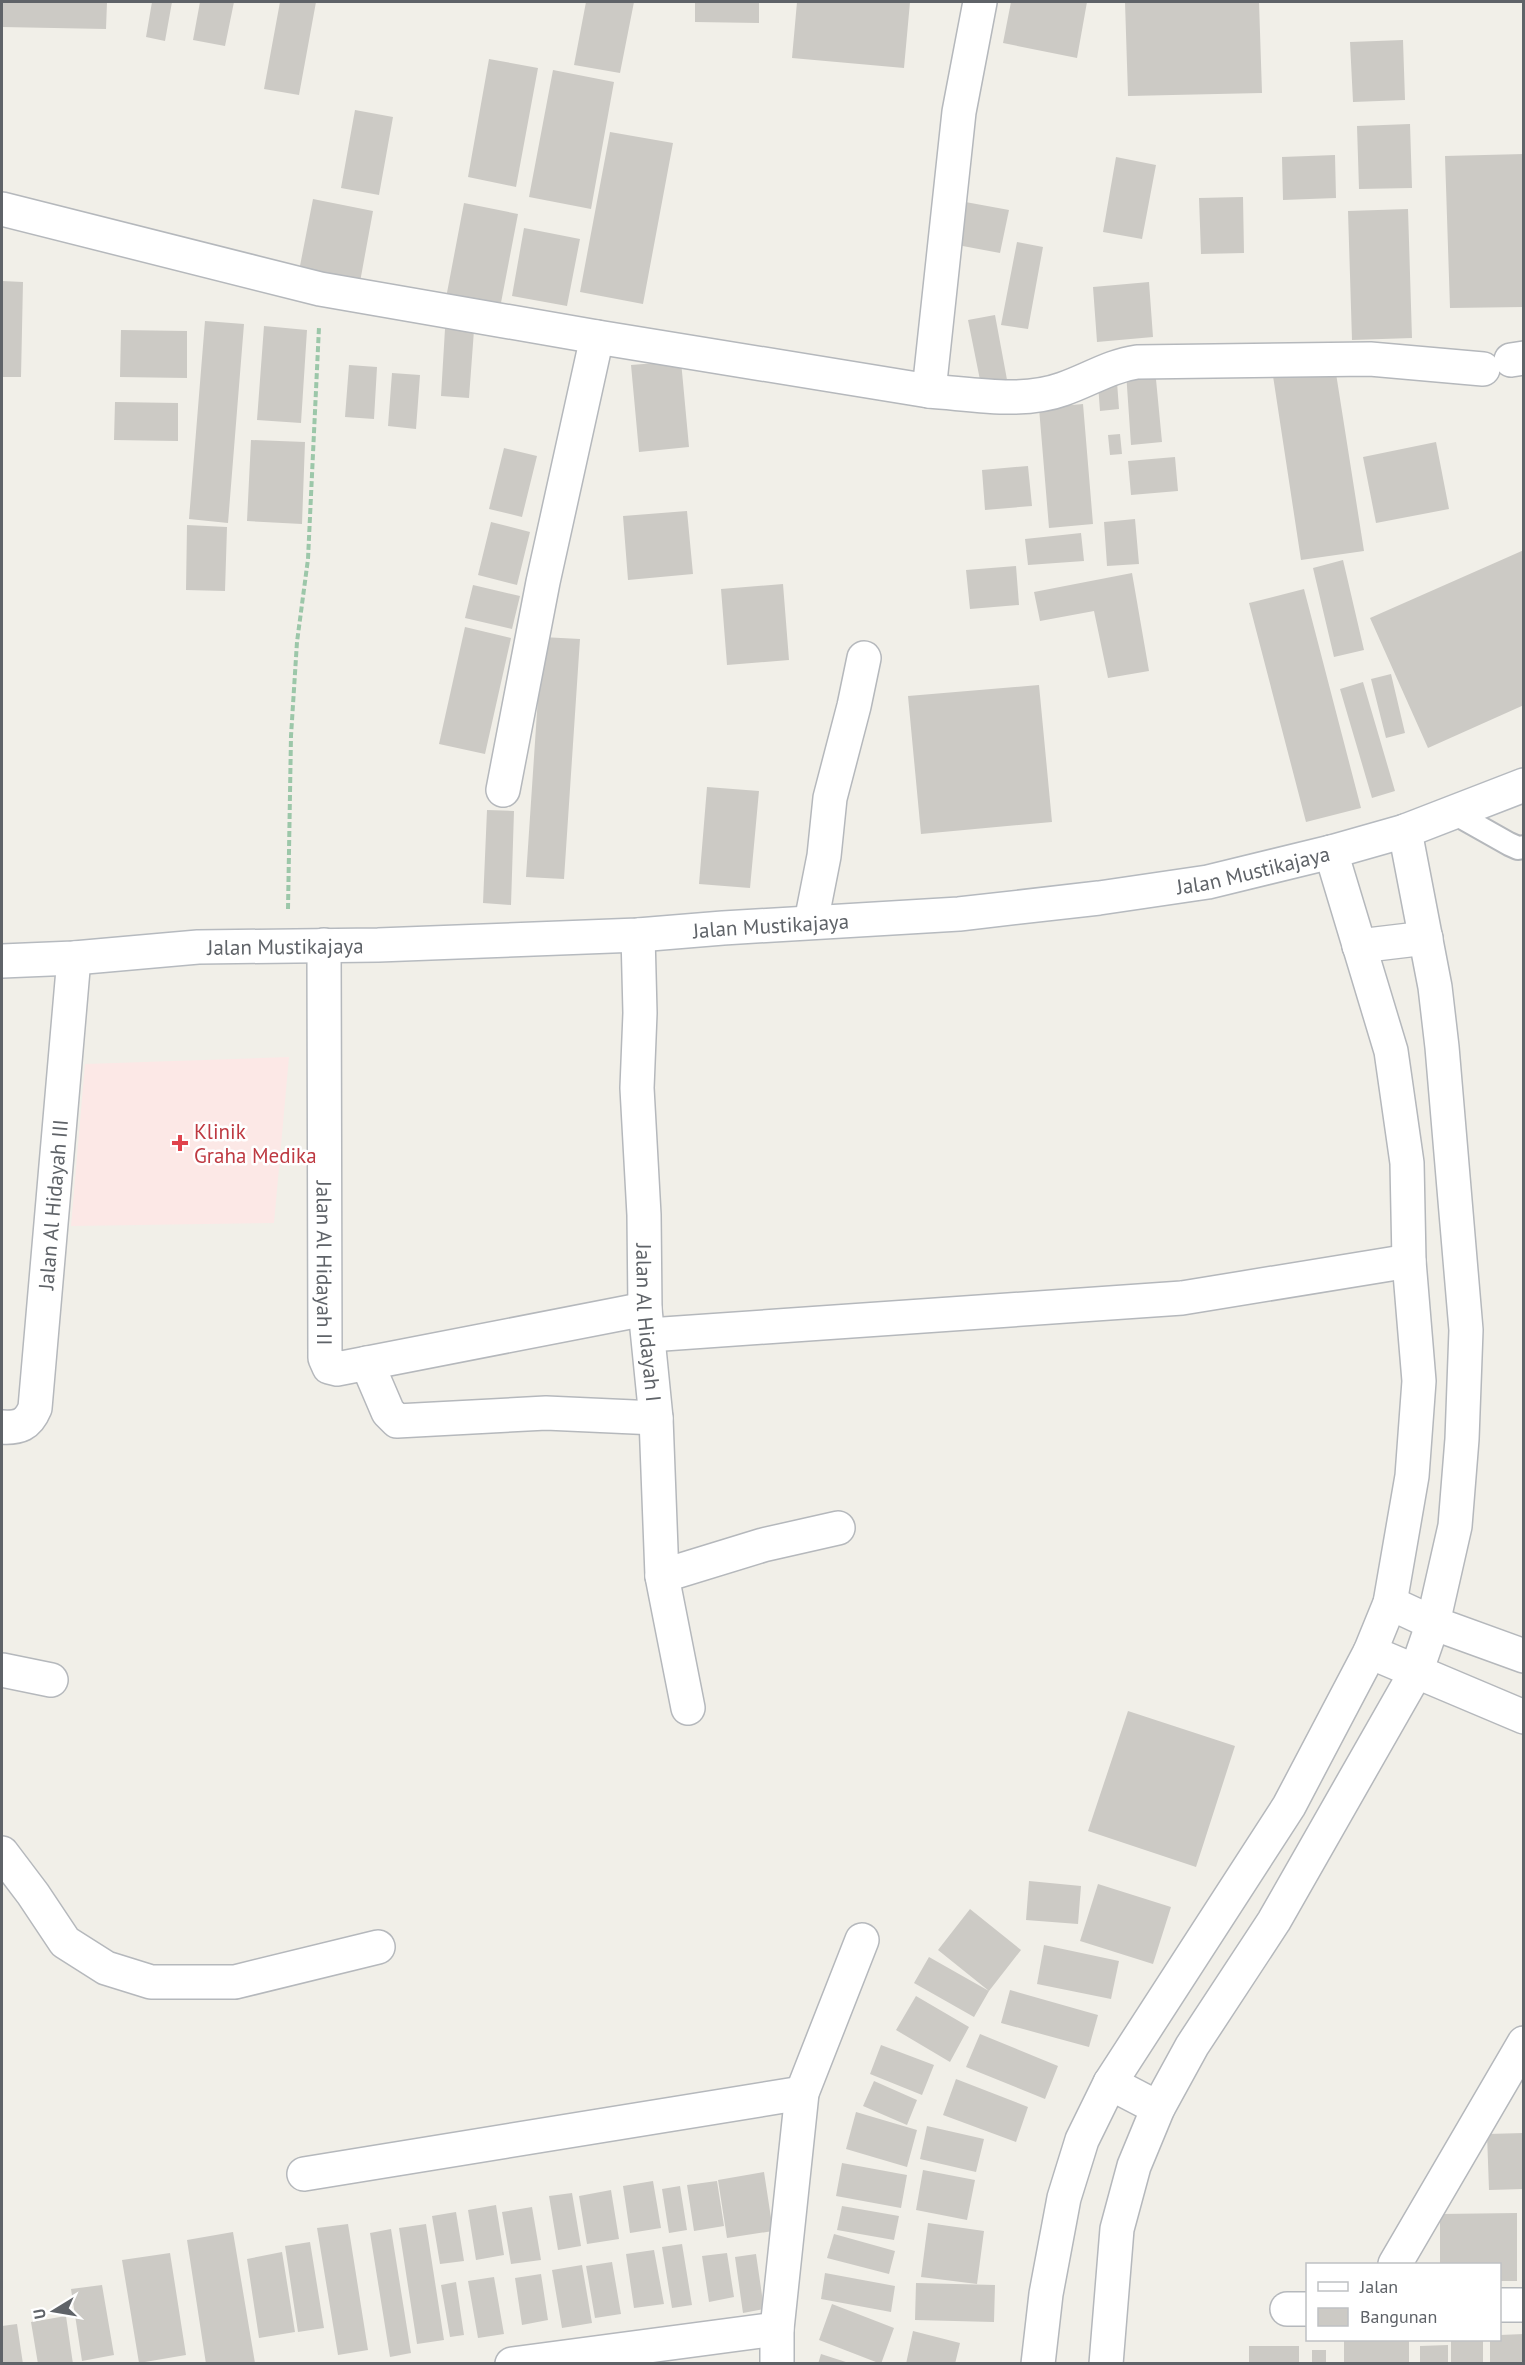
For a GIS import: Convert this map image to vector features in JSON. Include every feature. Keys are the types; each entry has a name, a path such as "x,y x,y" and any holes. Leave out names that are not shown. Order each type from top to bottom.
{"street":[{"path":"929,391 959,112 980,2"},
{"path":"2,209 320,288 597,337 929,391 1017,397 1042,394 1063,389 1121,364 1137,362 1370,359 1506,363"},
{"path":"503,790 543,582 597,337"},
{"path":"812,922 825,856 830,798 864,658"},
{"name":"Jalan Mustikajaya","path":"2,961 74,958 198,947 638,935 959,914 1100,898 1208,882 1331,852 1405,831 1524,785"},
{"path":"1106,2364 1117,2229 1134,2166 1158,2108 1192,2046 1274,1921 1416,1672 1433,1623 1455,1526 1462,1439 1466,1330 1442,1047 1426,938 1405,831"},
{"path":"1038,2364 1046,2294 1064,2198 1083,2140 1110,2083 1289,1806 1370,1652 1390,1603 1412,1476 1419,1381 1409,1261 1407,1163 1391,1051 1331,852"},
{"name":"Jalan Al Hidayah I","path":"638,935 640,1013 637,1088 647,1322 656,1418 662,1576 688,1708"},
{"path":"1359,946 1426,938"},
{"name":"Jalan Al Hidayah II","path":"324,945 325,1358 329,1367 337,1369 647,1322 1182,1298 1409,1261"},
{"name":"Jalan Al Hidayah III","path":"2,1427 16,1428 24,1424 31,1418 34,1408 74,958"},
{"path":"367,1363 388,1412 397,1422 546,1413 656,1418"},
{"path":"662,1576 763,1545 838,1528"},
{"path":"1390,1603 1433,1623 1524,1656"},
{"path":"1370,1652 1524,1717"},
{"path":"2,1670 51,1680"},
{"path":"2,1854 33,1894 65,1942 106,1968 151,1982 235,1982 378,1947"},
{"path":"777,2364 777,2329 802,2092 862,1940"},
{"path":"1149,2022 1192,2046"},
{"path":"1396,2263 1514,2075 1524,2043"},
{"path":"1110,2083 1158,2108"},
{"path":"304,2174 802,2092"},
{"path":"1501,2305 1524,2305"},
{"path":"512,2364 777,2329"}],"lane":[{"path":"1454,813 1509,844 1518,848 1524,847"}],"path":[{"path":"286,946 291,736 297,642 308,559 320,288"}],"shaded area":[{"name":"Klinik Graha Medika","path":"289,1057 274,1223 71,1226 85,1064"}],"building":[{"path":"2,2 107,2 106,29 2,27"},
{"path":"152,2 172,2 165,41 146,37"},
{"path":"200,2 234,2 225,46 193,40"},
{"path":"280,2 316,2 299,95 264,89"},
{"path":"586,2 634,2 620,73 574,65"},
{"path":"695,2 759,2 759,23 695,22"},
{"path":"797,2 910,2 904,68 792,58"},
{"path":"1011,2 1087,2 1077,58 1003,43"},
{"path":"1125,2 1259,2 1262,93 1128,96"},
{"path":"1403,40 1405,100 1353,102 1350,42"},
{"path":"489,59 538,68 516,187 468,177"},
{"path":"553,70 614,82 591,209 529,197"},
{"path":"355,110 393,117 379,195 341,188"},
{"path":"1410,124 1412,188 1359,189 1357,126"},
{"path":"610,132 673,143 643,304 580,292"},
{"path":"1524,154 1524,307 1450,308 1445,156"},
{"path":"1335,155 1336,198 1283,200 1282,157"},
{"path":"1116,157 1156,165 1142,239 1103,232"},
{"path":"1243,197 1244,253 1201,254 1199,198"},
{"path":"313,199 373,211 360,282 299,271"},
{"path":"960,201 1009,210 1000,253 952,244"},
{"path":"464,203 518,214 500,308 446,298"},
{"path":"1408,209 1412,338 1352,340 1348,211"},
{"path":"524,228 580,239 567,306 512,296"},
{"path":"1017,242 1043,247 1028,329 1001,325"},
{"path":"2,281 23,282 21,377 2,377"},
{"path":"1149,282 1153,337 1097,342 1093,287"},
{"path":"995,315 1008,385 982,390 968,320"},
{"path":"205,321 244,324 228,523 189,519"},
{"path":"264,326 307,330 301,423 257,420"},
{"path":"445,329 474,330 469,398 441,396"},
{"path":"121,330 187,331 187,378 120,377"},
{"path":"681,361 689,447 639,452 631,365"},
{"path":"349,365 377,367 374,419 345,417"},
{"path":"1335,367 1364,551 1301,560 1273,376"},
{"path":"1155,369 1162,442 1131,445 1126,372"},
{"path":"392,373 420,375 416,429 388,426"},
{"path":"1117,382 1119,409 1100,411 1098,384"},
{"path":"115,402 178,403 178,441 114,440"},
{"path":"1083,404 1093,524 1049,528 1039,408"},
{"path":"1120,434 1122,454 1110,455 1108,435"},
{"path":"251,440 305,442 302,524 247,521"},
{"path":"1436,442 1449,509 1376,523 1363,457"},
{"path":"504,448 537,456 522,517 489,509"},
{"path":"1175,457 1178,491 1131,495 1128,461"},
{"path":"1028,466 1032,506 985,510 982,470"},
{"path":"687,511 693,574 628,580 623,516"},
{"path":"1135,519 1139,564 1107,566 1104,522"},
{"path":"491,522 530,532 517,585 478,575"},
{"path":"187,525 227,527 225,591 186,590"},
{"path":"1081,533 1084,561 1028,565 1025,539"},
{"path":"1524,550 1524,705 1428,748 1370,618"},
{"path":"1343,560 1364,650 1334,657 1313,568"},
{"path":"1016,566 1019,605 970,609 966,570"},
{"path":"1132,573 1149,671 1108,678 1094,611 1040,621 1034,592"},
{"path":"783,584 789,660 727,665 721,589"},
{"path":"473,585 520,596 512,629 465,618"},
{"path":"1304,589 1361,808 1306,822 1249,603"},
{"path":"465,627 511,638 485,754 439,744"},
{"path":"542,637 580,639 564,879 526,877"},
{"path":"1391,674 1405,733 1386,738 1371,679"},
{"path":"1363,682 1395,791 1372,798 1340,689"},
{"path":"1039,685 1052,822 921,834 908,696"},
{"path":"707,787 759,791 750,888 699,884"},
{"path":"487,810 514,811 511,905 483,903"},
{"path":"1128,1711 1235,1746 1196,1867 1088,1831"},
{"path":"1029,1881 1081,1886 1078,1924 1026,1920"},
{"path":"1098,1884 1171,1907 1153,1964 1080,1941"},
{"path":"970,1909 1021,1950 989,1991 938,1950"},
{"path":"1044,1945 1119,1961 1111,1999 1037,1984"},
{"path":"929,1957 989,1991 974,2017 914,1983"},
{"path":"1010,1990 1098,2015 1089,2047 1001,2023"},
{"path":"916,1996 969,2027 950,2062 896,2030"},
{"path":"980,2034 1058,2066 1045,2099 966,2067"},
{"path":"881,2045 934,2065 922,2095 870,2074"},
{"path":"956,2079 1028,2107 1016,2142 943,2115"},
{"path":"874,2081 917,2100 907,2125 863,2106"},
{"path":"856,2112 917,2130 907,2167 846,2149"},
{"path":"927,2126 984,2139 976,2172 920,2159"},
{"path":"1524,2133 1524,2189 1489,2190 1487,2134"},
{"path":"842,2163 907,2175 901,2208 836,2196"},
{"path":"923,2170 975,2180 967,2220 916,2210"},
{"path":"764,2172 773,2231 727,2238 718,2180"},
{"path":"653,2181 661,2228 630,2233 623,2186"},
{"path":"717,2181 724,2226 694,2231 687,2185"},
{"path":"680,2186 687,2230 669,2233 662,2189"},
{"path":"611,2190 619,2239 587,2244 579,2196"},
{"path":"572,2193 581,2246 558,2250 549,2196"},
{"path":"496,2205 504,2255 476,2260 468,2210"},
{"path":"842,2206 899,2216 894,2240 837,2230"},
{"path":"532,2207 541,2260 511,2264 502,2212"},
{"path":"456,2212 464,2261 440,2264 432,2216"},
{"path":"1517,2213 1517,2281 1501,2281 1501,2263 1440,2263 1440,2214"},
{"path":"928,2223 984,2231 977,2284 921,2277"},
{"path":"348,2224 368,2350 338,2355 317,2228"},
{"path":"426,2224 444,2340 417,2344 399,2228"},
{"path":"391,2229 411,2353 390,2357 370,2233"},
{"path":"233,2232 255,2363 206,2364 187,2240"},
{"path":"834,2234 895,2251 889,2274 827,2258"},
{"path":"310,2242 324,2328 298,2332 285,2246"},
{"path":"682,2244 692,2305 672,2308 662,2247"},
{"path":"654,2250 664,2304 634,2308 626,2254"},
{"path":"282,2252 295,2332 259,2338 247,2259"},
{"path":"170,2253 186,2355 139,2363 122,2260"},
{"path":"727,2253 734,2297 709,2302 702,2256"},
{"path":"756,2254 764,2309 743,2313 735,2257"},
{"path":"612,2262 621,2314 595,2318 586,2266"},
{"path":"582,2265 592,2323 562,2328 552,2270"},
{"path":"825,2273 895,2286 891,2312 821,2299"},
{"path":"541,2274 548,2320 522,2325 515,2278"},
{"path":"494,2277 504,2334 478,2338 468,2281"},
{"path":"456,2282 464,2335 450,2337 441,2285"},
{"path":"916,2283 995,2285 994,2322 915,2320"},
{"path":"102,2285 114,2355 82,2361 71,2289"},
{"path":"832,2304 894,2328 881,2364 819,2340"},
{"path":"66,2316 73,2364 38,2364 31,2322"},
{"path":"17,2324 23,2364 2,2364 2,2326"},
{"path":"913,2331 960,2343 955,2364 906,2364"},
{"path":"1524,2334 1524,2364 1490,2364 1490,2341 1501,2341 1501,2335"},
{"path":"1344,2341 1409,2341 1409,2364 1344,2364"},
{"path":"1451,2341 1483,2341 1483,2364 1451,2364"},
{"path":"1448,2345 1448,2364 1420,2364 1420,2346"},
{"path":"1249,2346 1299,2346 1299,2364 1249,2364"},
{"path":"1312,2350 1326,2350 1326,2364 1312,2364"},
{"path":"821,2354 849,2363 849,2364 818,2364"}],"place":[{"name":"Klinik Graha Medika","path":"180,1143"}]}
